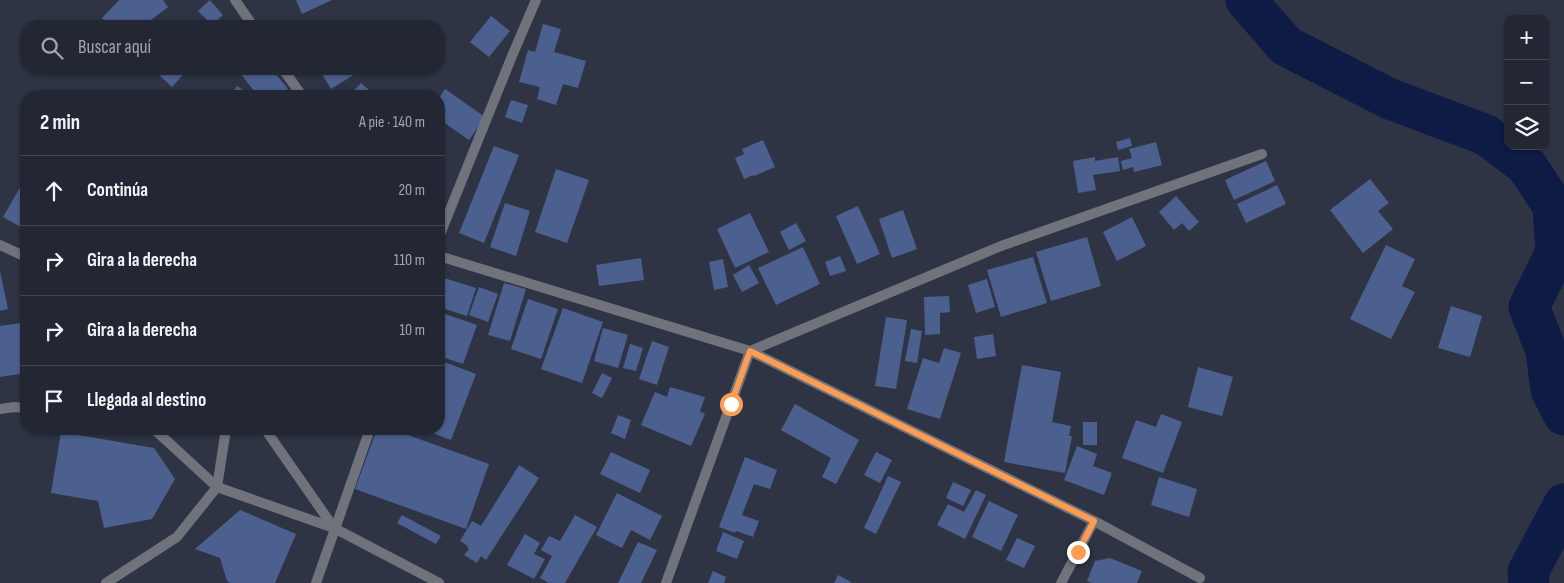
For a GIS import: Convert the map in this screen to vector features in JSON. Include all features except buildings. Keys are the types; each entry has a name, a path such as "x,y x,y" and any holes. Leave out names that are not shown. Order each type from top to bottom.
{"street":[{"path":"235,0 249,20"},
{"path":"445,222 536,0"},
{"path":"286,75 298,90"},
{"path":"666,583 750,351 1001,246 1262,154"},
{"path":"0,246 20,255"},
{"path":"445,258 750,351 1094,521 1200,578"},
{"path":"0,409 20,408"},
{"path":"161,435 218,487 334,528 439,583"},
{"path":"106,583 177,537 218,487 225,435"},
{"path":"269,435 334,528"},
{"path":"316,583 368,435"},
{"path":"1061,583 1094,521"}],"waterway":[{"path":"1246,0 1286,46 1390,99 1486,135 1527,166 1553,206 1556,252 1529,307 1546,350 1551,390 1564,415"},
{"path":"1529,583 1528,572 1564,504"}],"route":[{"path":"731,404 750,351 1094,521 1078,552"}]}
